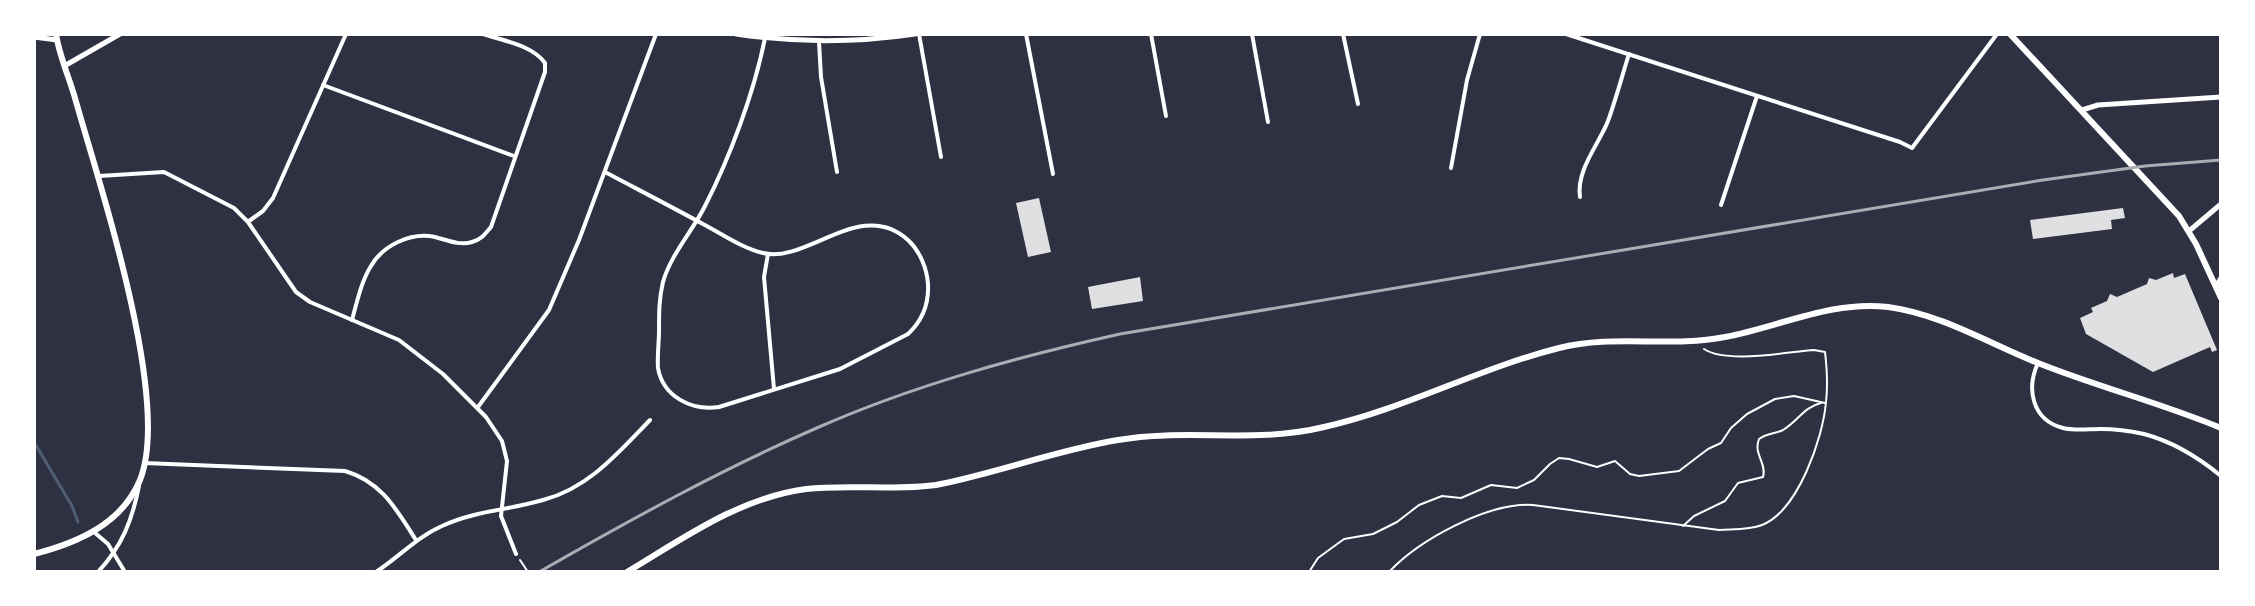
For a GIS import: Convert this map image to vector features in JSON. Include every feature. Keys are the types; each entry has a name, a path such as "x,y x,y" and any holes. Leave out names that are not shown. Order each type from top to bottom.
{"main road":[{"path":"2010,34 2129,160 2189,231 2219,282 2221,298"},
{"path":"34,554 59,548 94,532 118,514 140,480 147,407 126,287 98,176 56,37"},
{"path":"627,572 725,514 784,493 936,485 1118,440 1159,436 1257,437 1303,432 1356,419 1559,348 1602,341 1693,341 1734,335 1835,310 1878,306 1929,317 2038,363 2221,428"}],"street":[{"path":"66,65 120,34"},
{"path":"248,222 263,211 273,198 346,34"},
{"path":"352,320 368,270 393,245 423,236 471,243 482,238 491,227 545,72 545,63 539,55 526,48 483,34"},
{"path":"478,407 549,310 656,34"},
{"path":"736,34 819,42 866,41 917,34 941,157"},
{"path":"1026,34 1053,174"},
{"path":"1151,34 1166,116"},
{"path":"1252,34 1268,122"},
{"path":"1343,34 1358,104"},
{"path":"1451,168 1467,80 1480,34"},
{"path":"1566,34 1912,148 1997,34"},
{"path":"34,37 56,37"},
{"path":"605,172 696,220 736,242 768,254 864,226 883,227 898,233 912,245 928,277 929,292 925,306 908,334 840,369 719,407 691,406 671,392 658,368 662,284 670,262 696,220 705,207 736,132 765,38"},
{"path":"819,42 821,77 837,172"},
{"path":"1580,197 1584,172 1608,119 1629,54"},
{"path":"323,85 514,156"},
{"path":"1721,205 1757,96"},
{"path":"2082,110 2098,105 2221,99"},
{"path":"98,176 164,172 234,208 248,222 296,292 310,302 379,329 409,346 478,407 497,433 506,455 502,510 504,527 518,556"},
{"path":"2189,231 2221,204"},
{"path":"768,254 764,277 774,389"},
{"path":"2038,363 2031,382 2031,394 2037,409 2048,421 2065,429 2120,430 2155,437 2189,453 2221,476"},
{"path":"376,572 416,540 465,516 546,500 585,481 605,466 650,420"},
{"path":"144,463 345,471 364,478 387,496 416,540"},
{"path":"98,572 114,554 130,524 140,480"},
{"path":"94,532 108,544 125,572"}],"path":[{"path":"1389,572 1423,542 1508,505 1533,505 1683,526 1744,529 1775,518 1788,505 1804,477 1826,403 1828,376 1825,352 1814,350 1738,356 1710,353 1693,341"},
{"path":"1309,572 1318,558 1344,539 1373,534 1397,522 1419,505 1442,496 1461,498 1491,485 1517,488 1534,480 1559,458 1597,467 1615,461 1630,474 1639,476 1679,471 1721,443 1731,428 1747,414 1775,399 1794,396 1826,403"},
{"path":"1683,526 1694,516 1725,501 1738,483 1763,477 1765,468 1756,446 1763,436 1778,433 1794,423 1804,411 1816,404 1826,403"},
{"path":"518,556 528,572"}],"building":[{"path":"1039,198 1051,252 1028,257 1016,203"},
{"path":"2123,208 2125,218 2111,220 2112,229 2033,239 2030,220"},
{"path":"2173,273 2174,278 2185,274 2217,350 2212,352 2210,347 2153,372 2086,334 2080,318 2093,312 2091,308 2107,301 2110,294 2117,297 2147,284 2149,278 2156,280"},
{"path":"1140,277 1143,301 1092,309 1088,287"}],"waterway":[{"path":"34,442 72,506 78,522"}],"railway":[{"path":"539,572 677,496 819,427 929,385 1081,343 2043,180 2145,166 2221,160"}]}
